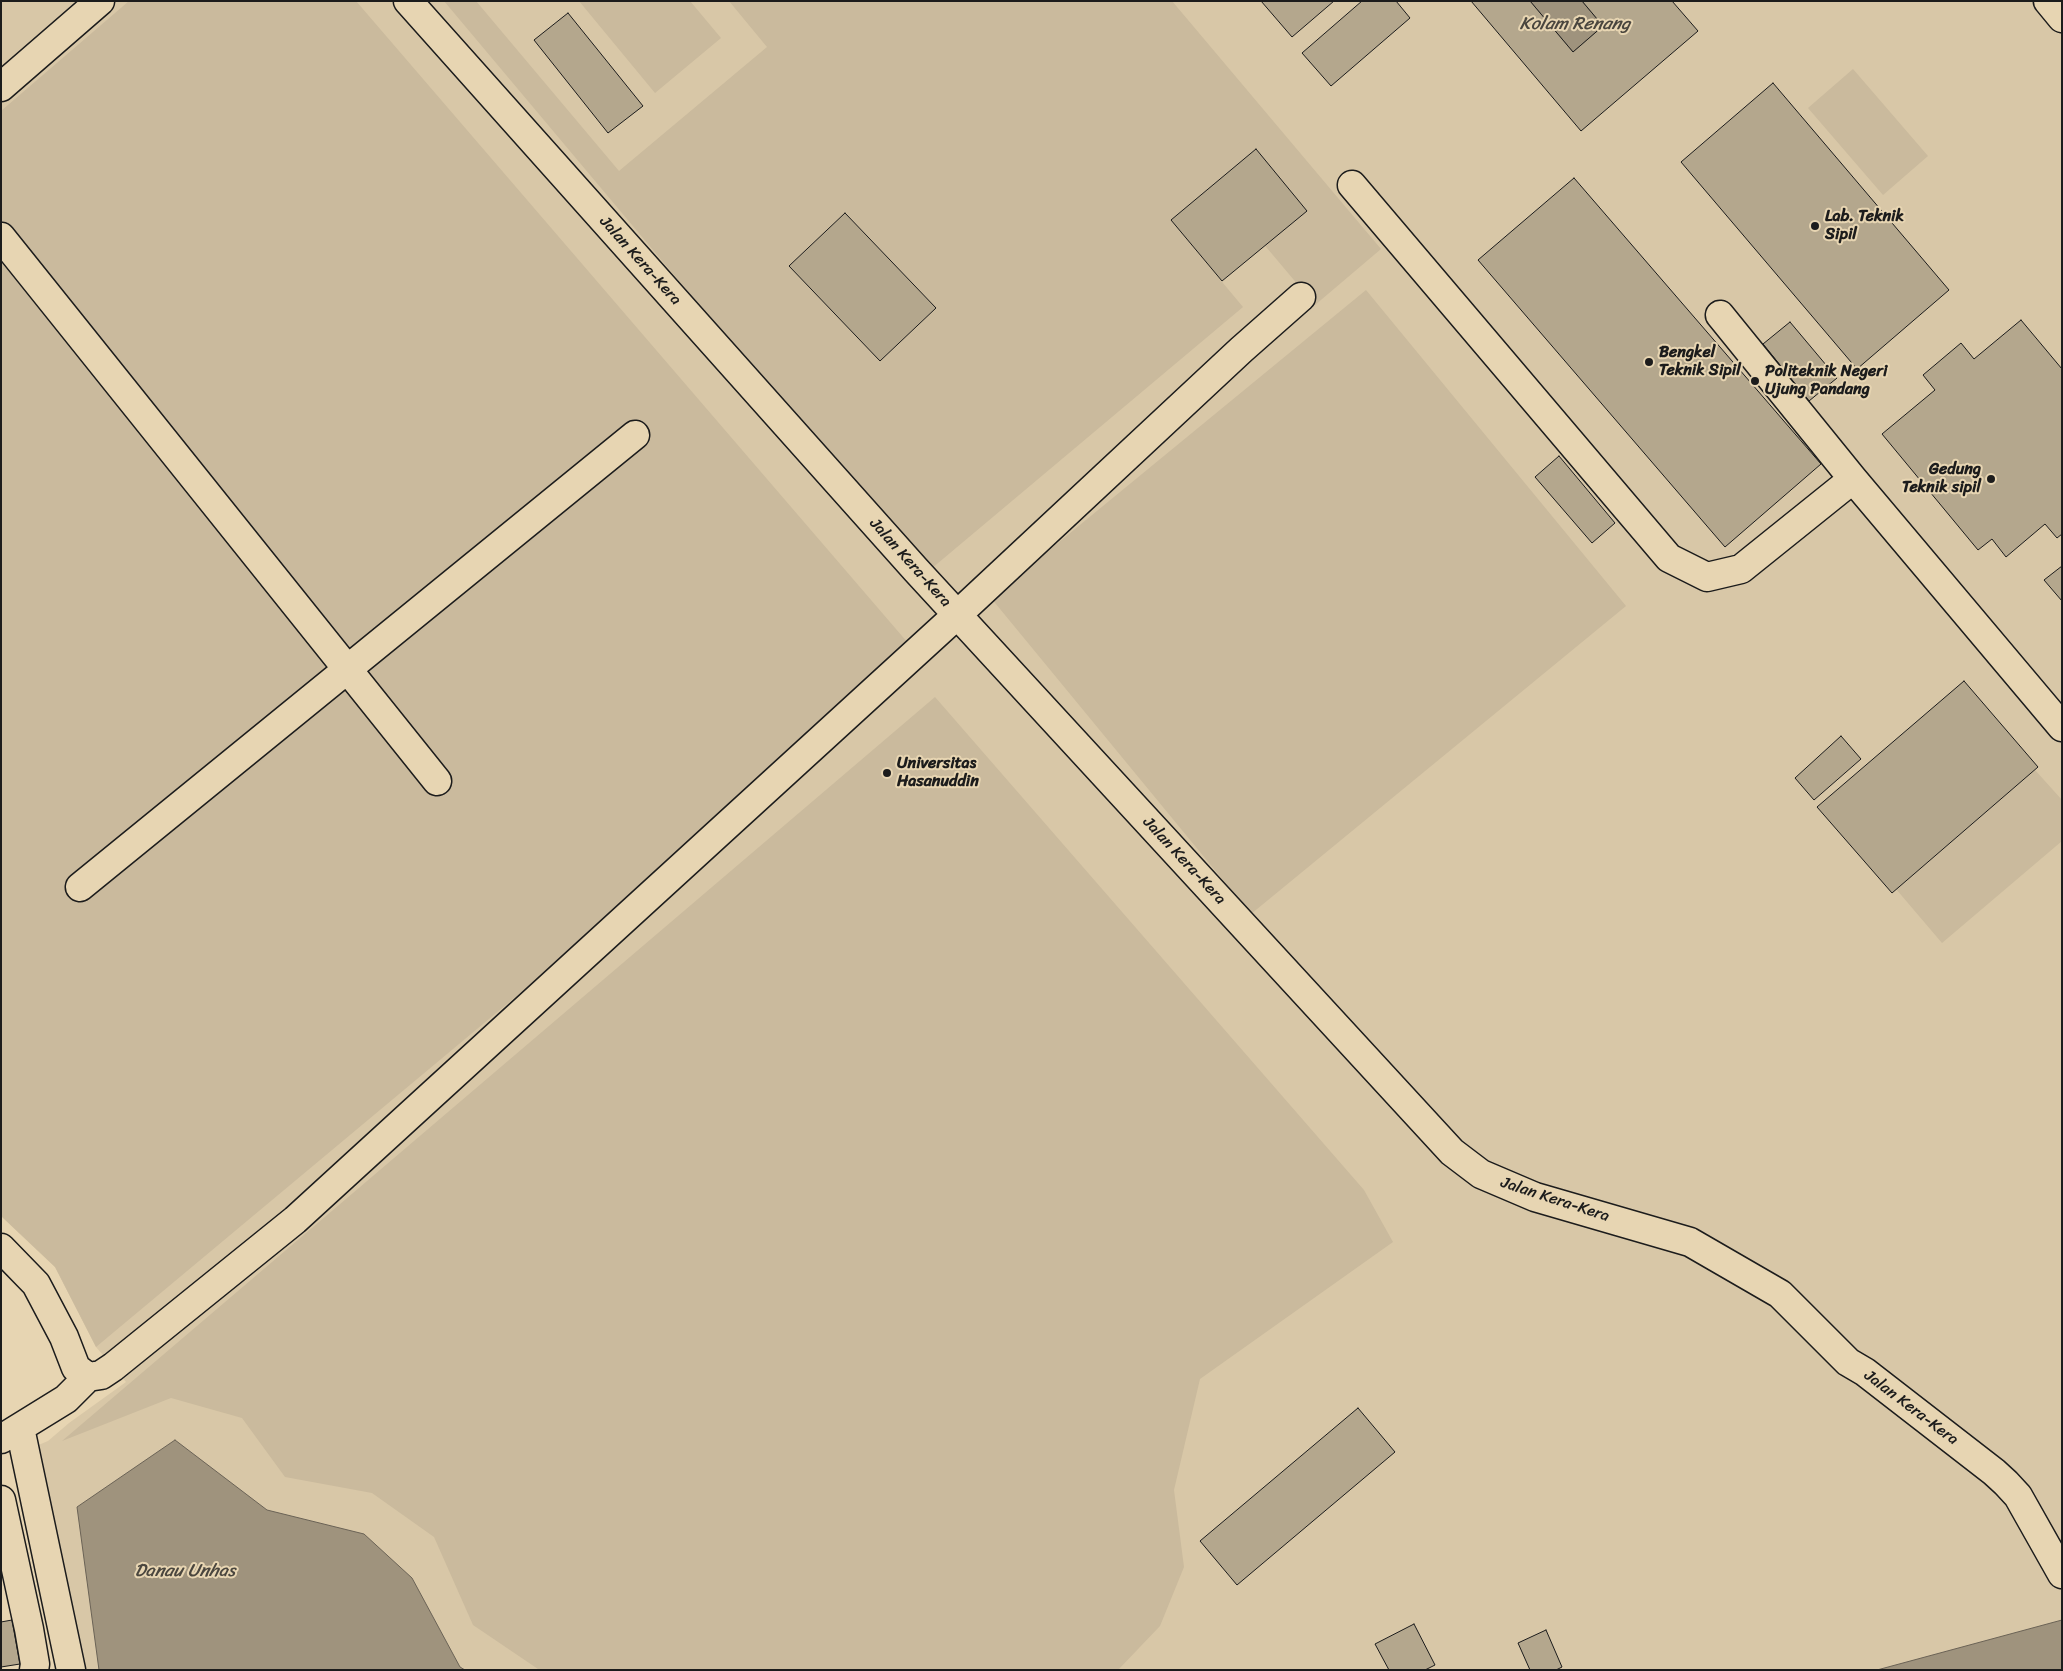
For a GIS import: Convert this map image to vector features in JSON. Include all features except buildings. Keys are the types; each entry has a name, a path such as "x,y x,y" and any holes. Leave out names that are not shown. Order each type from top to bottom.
{"street":[{"path":"1,88 100,1"},
{"name":"Jalan Kera-Kera","path":"408,1 957,615 1452,1152 1481,1174 1535,1197 1690,1242 1780,1294 1848,1362 1880,1384 2006,1483 2018,1496 2062,1574"},
{"path":"2048,1 2062,18"},
{"path":"1352,185 1669,558 1707,577 1740,568 1853,479"},
{"path":"1,237 437,781"},
{"path":"71,1670 11,1434 57,1405 88,1377 101,1375 113,1367 295,1220 957,615 1301,296"},
{"path":"1720,315 1853,479 2062,727"},
{"path":"80,887 635,435"},
{"path":"1,1248 36,1284 64,1337 76,1368 88,1377"},
{"path":"1,1500 29,1629 35,1664 34,1670"}],"shaded area":[{"name":"Universitas Hasanuddin","path":"1,1 2062,1 2062,1670 56,1670 10,1457 48,1441 69,1423 126,1382 96,1347 55,1267 1,1216"},
{"path":"129,1 356,1 908,643 580,943 96,1347 55,1267 1,1216 1,111"},
{"path":"444,1 476,1 619,171 767,47 729,1 1172,1 1381,249 1315,305 1235,210 1192,246 1243,307 925,574"},
{"path":"579,1 690,1 721,38 655,93"},
{"path":"1853,69 1928,156 1883,195 1808,108"},
{"path":"1366,290 1626,606 1251,914 991,598"},
{"path":"935,697 1364,1190 1393,1242 1200,1379 1174,1490 1184,1567 1160,1626 1118,1670 538,1669 473,1625 434,1537 372,1493 285,1477 242,1418 171,1398 62,1441"},
{"path":"2035,770 2062,800 2062,841 1942,943 1896,889"}],"water":[{"name":"Kolam Renang","path":"1530,1 1582,1 1603,26 1573,52"},
{"name":"Danau Unhas","path":"175,1440 267,1510 364,1534 412,1578 460,1667 465,1670 99,1670 77,1507"},
{"path":"2062,1620 2062,1670 1877,1670"}],"place":[{"name":"Lab. Teknik Sipil","path":"1815,226"},
{"name":"Bengkel Teknik Sipil","path":"1649,362"},
{"name":"Politeknik Negeri Ujung Pandang","path":"1755,381"},
{"name":"Gedung Teknik sipil","path":"1991,479"},
{"name":"Universitas Hasanuddin","path":"887,773"}]}
